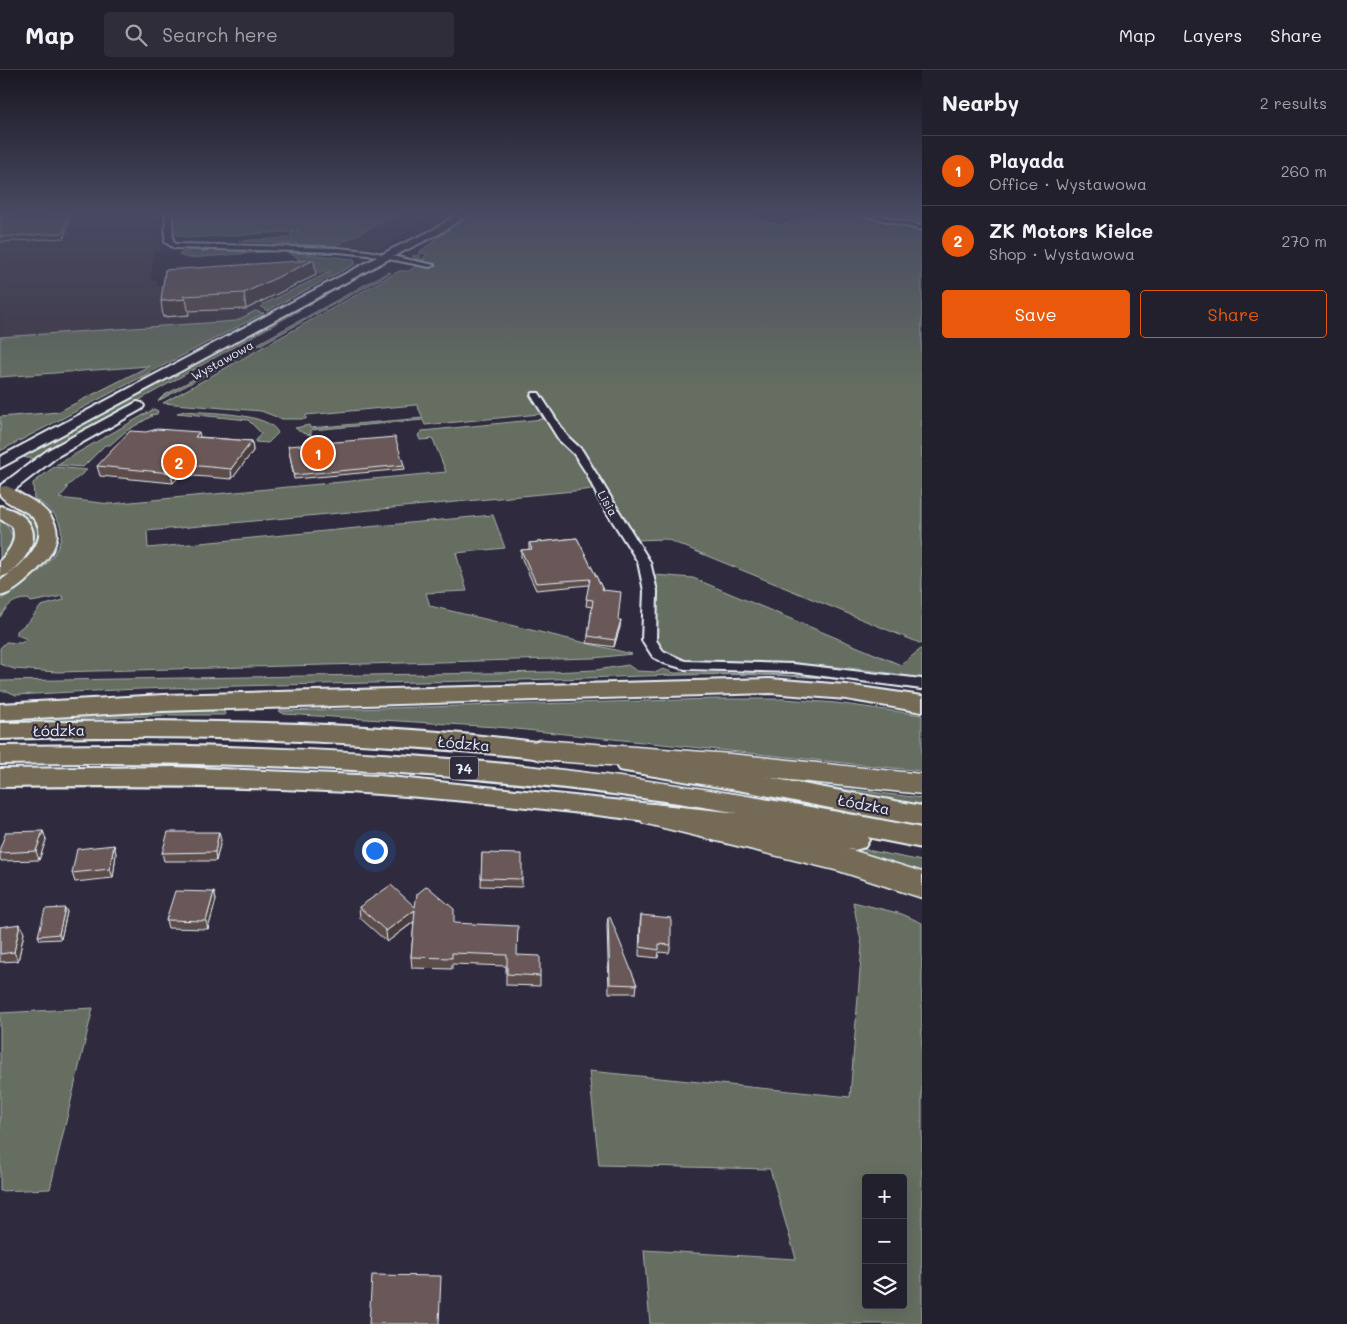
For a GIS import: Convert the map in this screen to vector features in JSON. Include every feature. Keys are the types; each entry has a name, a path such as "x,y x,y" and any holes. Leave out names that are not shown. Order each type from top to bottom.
{"highway":[{"path":"540,750 774,766 922,784"},
{"path":"654,814 842,859 922,885"}],"main road":[{"path":"1,583 34,563 45,548 48,534 46,523 42,516 30,506 14,499 3,489"},
{"path":"0,512 18,521 24,530 22,546 1,583"},
{"path":"0,712 62,708 594,690 770,686 826,689 884,696 922,704"},
{"path":"0,704 62,708"},
{"name":"Łódzka","path":"0,731 146,729 272,731 421,740 540,750 749,782 922,816"},
{"name":"Łódzka","path":"0,755 167,753 292,756 498,771 675,793 922,838"},
{"name":"74","path":"0,778 174,776 306,780 470,793 739,823 922,849"}],"street":[{"name":"Wystawowa","path":"0,463 368,272"},
{"name":"Wystawowa","path":"176,384 258,340 292,317 370,272"},
{"name":"Lisia","path":"536,395 563,438 578,452 593,474 604,498 649,572 651,622 649,638 654,650 672,662 685,665 793,668 922,684"},
{"path":"3,489 53,453 152,398"}],"shaded area":[{"path":"0,272 152,272 151,281 157,280 157,286 331,272 264,304 261,308 265,310 255,311 236,321 0,337"}],"green space":[{"path":"302,272 341,272 267,311 261,307 330,272 303,275"},
{"path":"365,272 369,272 34,459 22,457"},
{"path":"388,272 391,273 158,401 163,396"},
{"path":"398,272 922,272 922,644 666,539 636,540 595,489 147,531 148,548 493,515 505,548 456,553 467,591 426,593 430,606 632,654 594,658 57,672 14,669 0,664 0,648 6,642 21,643 27,639 17,635 17,631 29,621 41,606 64,600 63,596 31,602 28,599 18,600 8,606 0,617 0,600 29,580 43,567 54,554 60,540 60,526 52,512 34,499 33,483 54,467 87,470 66,487 68,488 59,498 110,504 446,472 433,439 420,440 418,435 422,431 543,419 540,414 425,425 423,420 311,430 311,435 295,428 309,425 310,428 423,418 417,405 306,415 306,419 282,419 261,411 163,403"},
{"path":"255,311 264,313 0,451 0,417 58,412 149,366 0,377 0,337 236,321"},
{"path":"267,314 267,316 6,453"},
{"path":"154,409 158,411 157,414 150,415 152,416 126,431 110,445 105,445 83,467 56,465"},
{"path":"185,411 250,417 272,426 278,433 268,443 255,442 261,433 248,420 177,413"},
{"path":"19,507 33,517 39,527 40,537 29,557 0,583 0,578 17,563 30,545 31,527 25,518 14,510"},
{"path":"0,520 8,527 13,537 8,551 0,560"},
{"path":"655,575 693,578 901,665 922,648 922,679 874,671 825,666 778,664 717,665 674,659 662,652 654,642"},
{"path":"628,665 637,671 657,672 663,669 674,673 736,673 798,676 860,681 922,689 922,691 872,683 821,678 771,675 670,675 204,687 16,695 7,691 0,691 0,681 551,672 596,670"},
{"path":"716,699 784,699 836,703 922,715 922,771 497,727 284,714 279,711"},
{"path":"212,709 224,711 225,715 169,715 0,723 0,717"},
{"path":"802,784 922,798 922,807"},
{"path":"817,840 922,861 922,872 818,844"},
{"path":"853,902 902,914 922,923 922,1324 650,1324 644,1250 796,1259 770,1169 599,1165 589,1071 850,1097 862,946"},
{"path":"93,1008 50,1189 0,1191 0,1013"}],"building":[{"path":"165,272 290,272 244,293 183,296 186,299 161,301"},
{"path":"157,429 199,432 195,437 252,441 231,469 179,464 171,473 97,466 130,431 146,432"},
{"path":"395,437 404,465 294,475 288,446"},
{"path":"577,538 603,590 621,592 618,620 621,620 615,640 588,636 593,600 586,599 590,579 536,583 521,550 532,549 529,543"},
{"path":"43,831 36,851 0,853 6,832"},
{"path":"168,832 219,832 215,852 162,853"},
{"path":"114,845 110,869 72,873 77,849"},
{"path":"482,853 522,854 522,879 481,878"},
{"path":"391,885 415,907 417,894 427,886 454,909 454,923 518,926 517,955 540,956 540,976 507,974 507,955 452,953 452,958 411,957 415,910 386,931 359,907"},
{"path":"175,891 214,892 206,921 166,920"},
{"path":"65,908 59,934 38,936 45,909"},
{"path":"641,915 671,918 671,945 659,944 659,950 640,947"},
{"path":"608,917 610,917 637,985 610,984"},
{"path":"20,924 14,952 0,954 0,927"},
{"path":"372,1275 441,1276 439,1324 369,1324"}],"place":[{"name":"Playada","path":"318,453"},
{"name":"ZK Motors Kielce","path":"179,462"}]}
